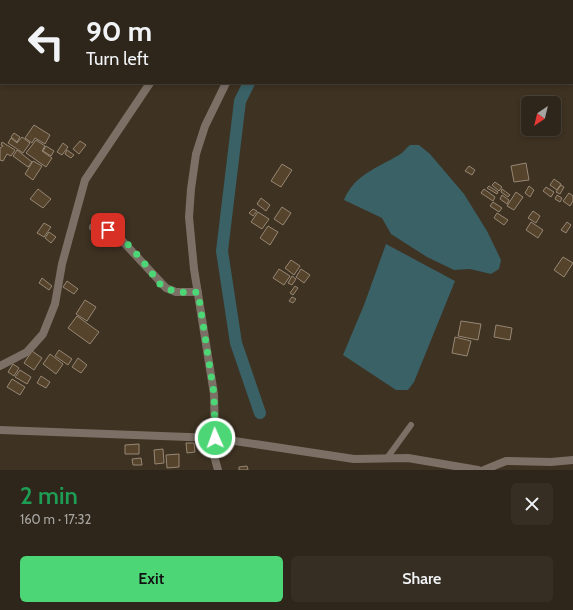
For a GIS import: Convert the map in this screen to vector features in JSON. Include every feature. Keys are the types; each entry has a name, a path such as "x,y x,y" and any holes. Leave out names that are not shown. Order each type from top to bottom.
{"street":[{"path":"0,366 27,352 43,334 55,304 62,264 85,180 149,84"},
{"path":"218,470 214,452 214,394 198,292 189,217 191,188 196,154 205,126 226,84"},
{"path":"93,228 115,233 142,261 160,284 171,292 198,292"},
{"path":"0,430 215,438 354,459 408,458 478,470"},
{"path":"484,470 506,461 551,462 573,460"}],"lane":[{"path":"387,458 411,425"}],"water":[{"path":"410,145 419,145 430,154 464,194 487,231 501,260 499,269 491,274 470,269 454,270 427,257 391,234 382,218 344,200 348,191 360,178 400,154"},
{"path":"386,244 455,281 414,382 408,390 396,390 343,355 364,305"}],"building":[{"path":"34,125 50,135 45,144 35,138 32,143 25,138"},
{"path":"14,133 20,137 17,142 11,137"},
{"path":"22,137 30,143 23,153 8,143 11,138 17,143"},
{"path":"36,140 45,146 42,151 52,158 46,167 26,153"},
{"path":"80,141 86,145 79,154 73,149"},
{"path":"2,142 15,150 11,156 7,154 3,161 0,160 0,148 3,146 1,145"},
{"path":"63,143 68,147 62,155 57,152"},
{"path":"46,146 54,151 51,156 43,151"},
{"path":"17,150 32,162 28,167 13,156"},
{"path":"67,150 74,155 71,158 65,154"},
{"path":"33,161 42,166 33,180 25,174"},
{"path":"526,163 529,180 514,182 511,166"},
{"path":"282,164 292,170 281,187 271,181"},
{"path":"469,166 475,170 472,175 465,171"},
{"path":"554,179 561,184 557,190 550,185"},
{"path":"495,182 502,187 499,191 492,185"},
{"path":"561,185 564,187 560,194 556,192"},
{"path":"489,186 498,192 497,194 487,188"},
{"path":"529,186 534,190 530,197 525,193"},
{"path":"546,187 554,192 551,197 543,191"},
{"path":"38,189 51,199 43,208 30,199"},
{"path":"484,189 495,197 493,201 481,193"},
{"path":"502,189 510,195 508,197 501,192"},
{"path":"516,192 523,197 514,210 507,206"},
{"path":"569,193 573,196 573,201 570,206 563,201"},
{"path":"502,195 509,200 507,204 500,199"},
{"path":"557,195 562,198 560,202 555,199"},
{"path":"261,198 270,205 266,211 257,204"},
{"path":"493,202 502,208 499,212 490,206"},
{"path":"282,207 291,213 283,225 274,219"},
{"path":"253,209 257,211 253,216 249,213"},
{"path":"533,211 540,216 536,223 528,218"},
{"path":"258,212 269,219 262,229 251,222"},
{"path":"497,213 508,220 504,225 494,218"},
{"path":"531,222 543,230 538,238 526,230"},
{"path":"567,222 571,225 566,233 561,230"},
{"path":"44,223 51,227 44,237 37,233"},
{"path":"268,226 278,232 270,245 260,238"},
{"path":"49,232 56,237 51,243 45,238"},
{"path":"563,257 573,263 564,277 554,270"},
{"path":"291,260 300,266 294,275 285,268"},
{"path":"279,269 290,276 284,285 273,278"},
{"path":"301,269 310,275 304,283 296,277"},
{"path":"292,276 296,279 292,285 288,283"},
{"path":"42,278 52,286 49,290 39,283"},
{"path":"67,281 78,289 74,294 63,287"},
{"path":"295,286 298,288 293,295 290,293"},
{"path":"292,297 296,299 293,303 289,301"},
{"path":"85,300 96,307 87,321 76,314"},
{"path":"77,316 99,332 90,344 68,328"},
{"path":"461,321 481,324 478,340 458,336"},
{"path":"496,325 512,328 510,340 494,337"},
{"path":"455,337 471,341 467,356 452,353"},
{"path":"59,350 72,359 68,365 55,356"},
{"path":"32,351 42,358 34,370 24,363"},
{"path":"50,354 63,364 56,374 43,364"},
{"path":"78,358 87,365 81,373 72,367"},
{"path":"13,364 19,368 14,376 8,372"},
{"path":"20,370 31,377 27,384 15,377"},
{"path":"41,376 50,382 46,388 37,383"},
{"path":"12,379 25,387 20,395 7,387"},
{"path":"200,440 208,441 208,449 200,449"},
{"path":"186,443 194,443 195,452 187,453"},
{"path":"139,444 139,454 125,454 125,445"},
{"path":"163,449 164,463 155,464 154,450"},
{"path":"179,454 179,467 167,468 166,455"},
{"path":"141,458 142,465 133,465 132,459"},
{"path":"247,466 248,470 239,470 239,467"}],"waterway":[{"path":"248,84 240,101 222,251 236,343 260,413"}],"route":[{"path":"108,230 115,233 142,261 160,284 171,292 198,292 214,394 215,438"}]}
